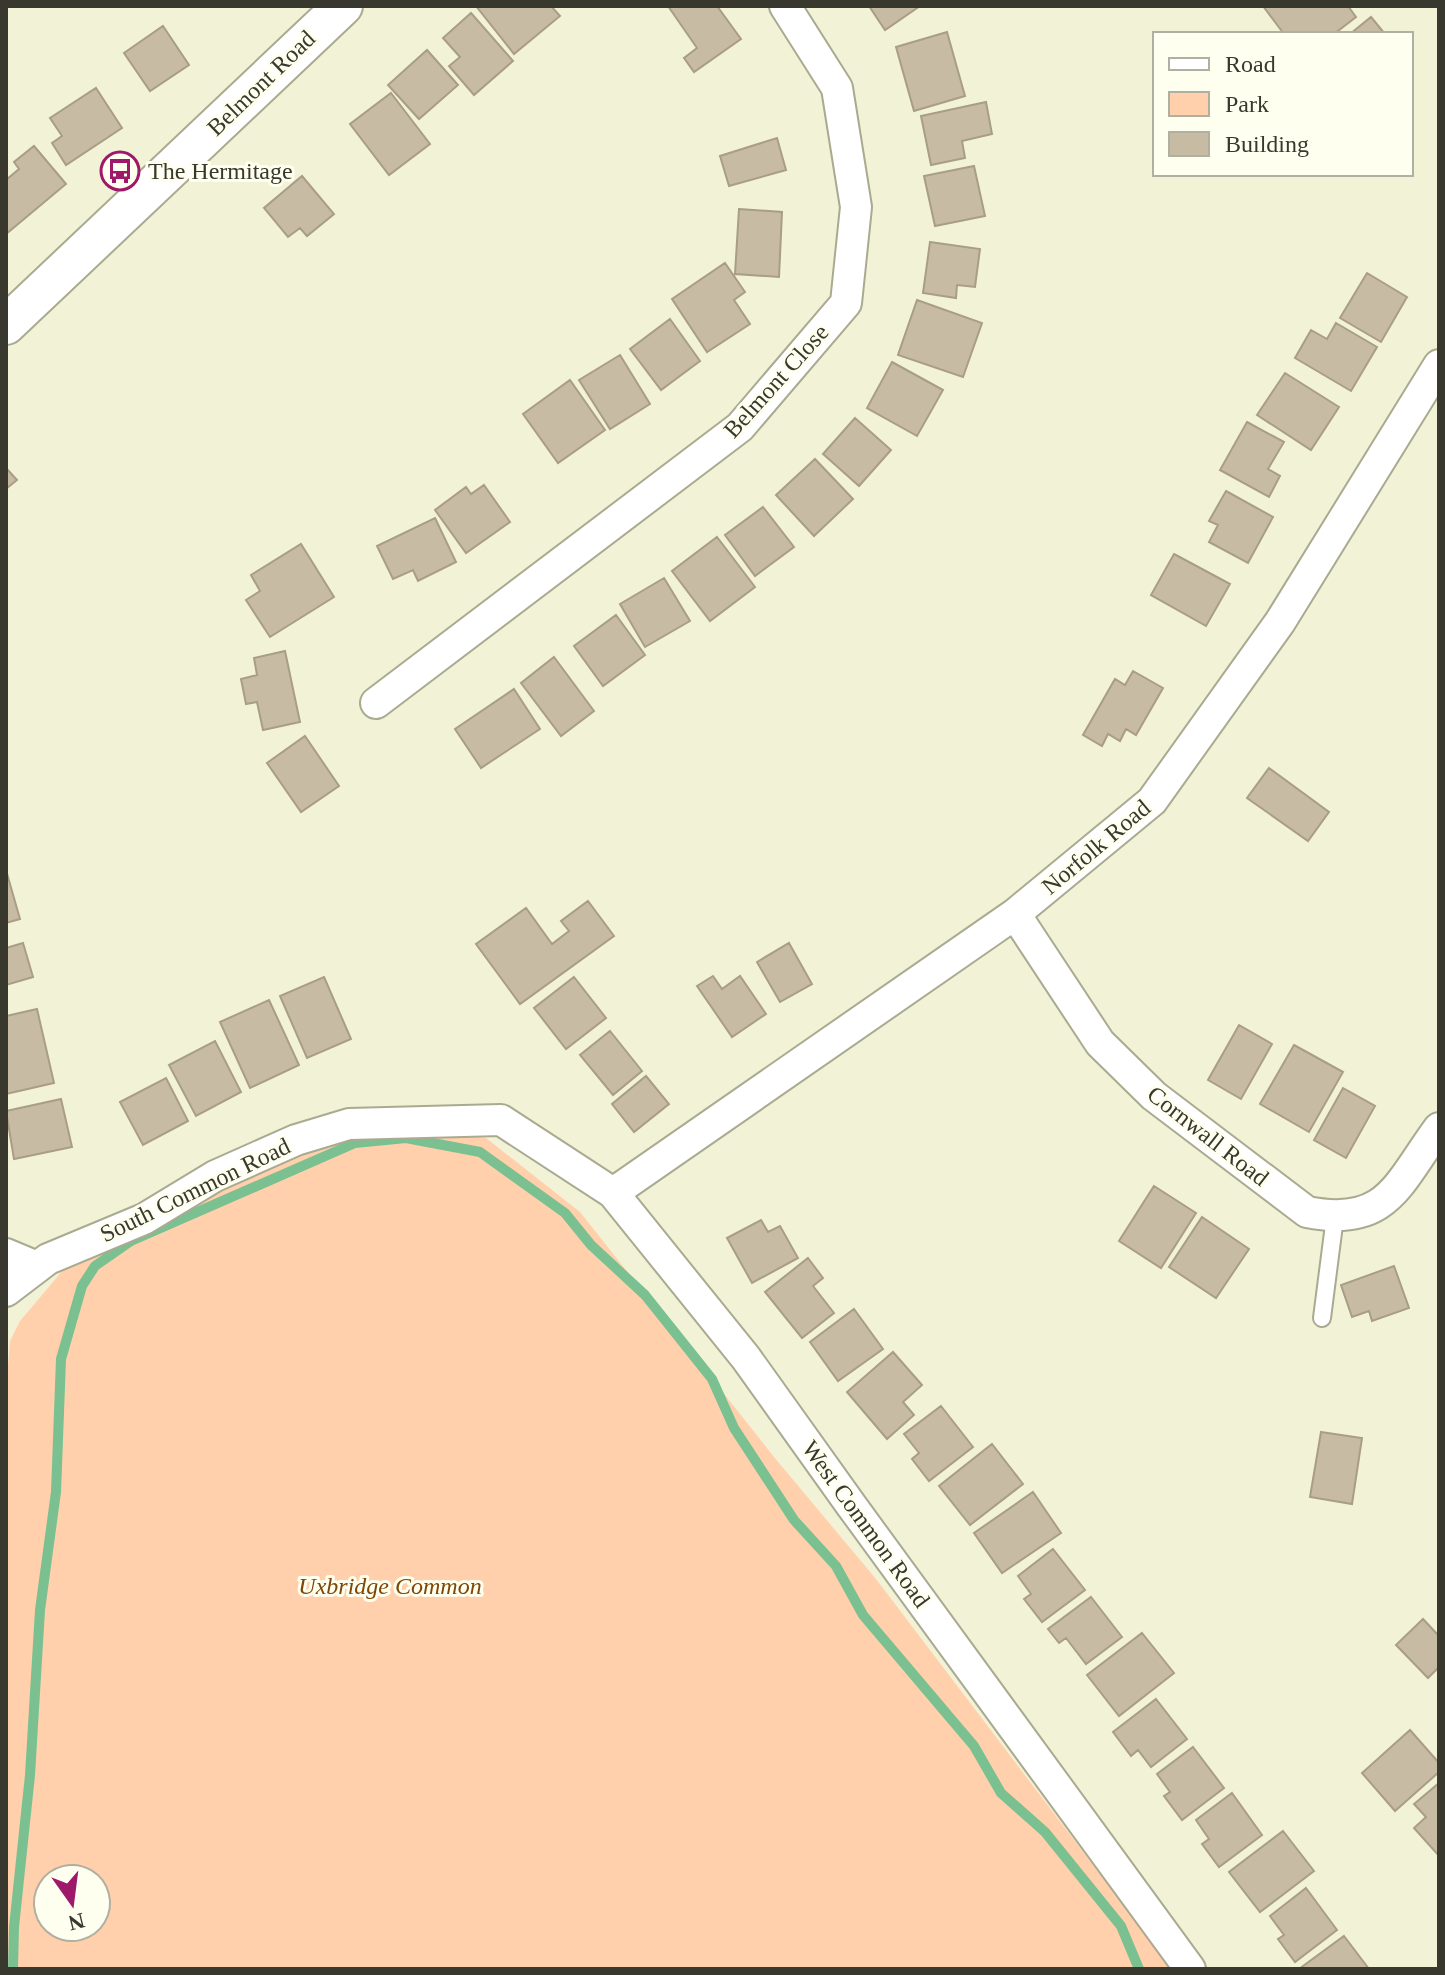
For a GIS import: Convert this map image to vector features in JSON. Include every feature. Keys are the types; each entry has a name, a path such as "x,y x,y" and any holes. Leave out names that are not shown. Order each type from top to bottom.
{"street":[{"name":"Belmont Road","path":"6,325 343,6"},
{"name":"Belmont Close","path":"376,703 740,427 846,303 856,207 837,88 785,6"},
{"name":"Norfolk Road","path":"613,1193 1015,914 1152,801 1280,622 1439,365"},
{"name":"Cornwall Road","path":"1015,914 1100,1043 1154,1096 1307,1212 1335,1217"},
{"name":"West Common Road","path":"501,1120 613,1193 746,1358 1190,1969"},
{"name":"South Common Road","path":"6,1291 48,1259 144,1219 215,1176 296,1140 349,1124 501,1120"},
{"path":"1335,1217 1361,1213 1389,1199 1439,1128"},
{"path":"6,1254 37,1267"}],"lane":[{"path":"1322,1318 1335,1217"}],"green space":[{"name":"Uxbridge Common","path":"349,1124 486,1138 580,1212 774,1457 876,1579 1172,1969 6,1969 8,1366 10,1341 20,1321 76,1249"}],"building":[{"path":"476,6 551,6 560,16 514,54"},
{"path":"668,6 717,6 741,39 694,72 684,58 697,48"},
{"path":"869,6 920,6 885,30"},
{"path":"1263,6 1348,6 1356,17 1337,32 1282,32"},
{"path":"471,13 513,61 474,95 449,66 460,57 443,38"},
{"path":"1371,17 1383,32 1352,32"},
{"path":"163,26 189,65 150,91 124,53"},
{"path":"947,32 965,96 914,111 896,47"},
{"path":"427,50 458,85 419,119 388,85"},
{"path":"96,88 122,128 66,165 52,143 62,136 50,118"},
{"path":"391,93 430,144 389,175 350,124"},
{"path":"986,102 992,134 962,141 965,158 931,165 921,116"},
{"path":"777,138 786,170 729,186 720,156"},
{"path":"34,146 66,184 6,234 6,180 19,169 14,162"},
{"path":"974,166 985,216 935,226 924,176"},
{"path":"302,176 334,214 307,236 300,228 288,237 264,208"},
{"path":"739,209 782,212 779,277 735,274"},
{"path":"930,242 980,249 975,287 957,285 956,298 923,293"},
{"path":"725,263 745,292 734,300 750,324 707,352 672,299"},
{"path":"1367,273 1407,297 1381,342 1340,318"},
{"path":"917,300 982,323 963,377 898,355"},
{"path":"670,319 700,361 661,390 630,349"},
{"path":"1336,323 1377,347 1351,391 1295,358 1311,330 1327,339"},
{"path":"620,355 650,404 610,429 579,380"},
{"path":"892,362 943,390 917,436 867,408"},
{"path":"1285,373 1339,407 1311,450 1257,415"},
{"path":"570,380 605,430 558,463 523,414"},
{"path":"855,418 891,450 859,486 823,454"},
{"path":"1247,422 1284,442 1268,469 1280,476 1269,497 1220,470"},
{"path":"815,459 853,499 814,536 776,495"},
{"path":"6,468 17,480 6,489"},
{"path":"484,485 510,522 466,553 435,510 466,487 471,494"},
{"path":"1226,491 1273,517 1248,563 1209,542 1218,525 1209,521"},
{"path":"763,507 794,547 755,576 725,535"},
{"path":"435,518 456,562 418,581 413,570 393,579 377,546"},
{"path":"717,537 755,587 710,621 672,571"},
{"path":"301,544 334,597 270,637 246,600 260,591 251,575"},
{"path":"1174,554 1230,584 1206,626 1151,595"},
{"path":"664,578 690,621 645,647 620,604"},
{"path":"616,615 645,655 603,686 574,646"},
{"path":"285,651 300,722 263,730 257,702 246,704 241,679 257,675 254,658"},
{"path":"554,657 594,711 561,736 521,683"},
{"path":"1133,671 1163,688 1136,735 1126,729 1120,741 1108,734 1102,746 1083,735 1115,679 1125,685"},
{"path":"514,689 540,729 481,768 455,729"},
{"path":"305,736 339,786 301,812 267,763"},
{"path":"1269,768 1329,812 1308,841 1247,798"},
{"path":"6,870 20,919 6,923"},
{"path":"588,901 614,936 520,1004 476,944 526,908 552,944 569,931 561,921"},
{"path":"23,943 33,977 6,985 6,948"},
{"path":"789,943 812,984 780,1002 757,962"},
{"path":"713,976 722,989 740,976 766,1014 732,1037 697,986"},
{"path":"324,977 351,1039 307,1058 280,996"},
{"path":"574,977 606,1018 566,1049 534,1008"},
{"path":"269,1000 299,1065 250,1088 220,1022"},
{"path":"37,1009 54,1083 6,1094 6,1016"},
{"path":"1239,1025 1272,1044 1241,1099 1208,1080"},
{"path":"610,1031 642,1071 613,1095 580,1055"},
{"path":"215,1041 241,1092 196,1116 169,1065"},
{"path":"1294,1045 1343,1072 1309,1132 1260,1104"},
{"path":"646,1076 669,1104 634,1132 612,1104"},
{"path":"166,1078 188,1121 143,1145 120,1102"},
{"path":"1343,1088 1375,1106 1346,1158 1314,1140"},
{"path":"61,1099 72,1147 14,1159 6,1111"},
{"path":"1154,1186 1196,1213 1161,1268 1119,1241"},
{"path":"1202,1217 1249,1249 1216,1298 1169,1267"},
{"path":"761,1220 768,1232 780,1226 798,1258 752,1283 727,1238"},
{"path":"808,1258 823,1278 813,1286 834,1313 802,1338 765,1292"},
{"path":"1394,1266 1409,1308 1372,1321 1369,1311 1352,1317 1341,1285"},
{"path":"854,1309 883,1349 838,1381 810,1342"},
{"path":"893,1352 922,1385 903,1402 914,1415 887,1439 847,1392"},
{"path":"941,1406 973,1447 929,1481 912,1459 919,1453 904,1434"},
{"path":"1321,1432 1362,1438 1352,1504 1310,1497"},
{"path":"992,1444 1023,1484 970,1525 939,1486"},
{"path":"1033,1492 1061,1533 1002,1573 974,1533"},
{"path":"1053,1549 1085,1590 1042,1622 1024,1599 1031,1594 1018,1576"},
{"path":"1091,1597 1122,1637 1086,1664 1066,1638 1059,1643 1048,1629"},
{"path":"1423,1619 1439,1636 1439,1667 1428,1678 1396,1645"},
{"path":"1142,1633 1174,1673 1119,1716 1087,1675"},
{"path":"1156,1699 1187,1739 1151,1767 1138,1750 1131,1756 1113,1732"},
{"path":"1410,1730 1439,1763 1439,1772 1395,1811 1362,1773"},
{"path":"1193,1747 1224,1788 1182,1820 1164,1796 1170,1792 1157,1774"},
{"path":"1439,1783 1439,1856 1414,1828 1426,1817 1414,1804"},
{"path":"1232,1793 1262,1835 1219,1867 1202,1844 1209,1839 1196,1820"},
{"path":"1283,1831 1314,1871 1260,1912 1229,1872"},
{"path":"1306,1888 1337,1930 1295,1962 1278,1939 1284,1935 1270,1916"},
{"path":"1344,1936 1369,1969 1299,1969"}],"waterway":[{"path":"13,1969 14,1927 30,1775 40,1610 56,1492 61,1359 82,1286 95,1266 131,1241 355,1143 406,1138 480,1152 565,1213 591,1245 645,1295 712,1379 734,1428 794,1520 836,1566 863,1615 974,1746 1001,1793 1045,1832 1121,1926 1139,1969"}],"place":[{"name":"The Hermitage","path":"120,171"}]}
